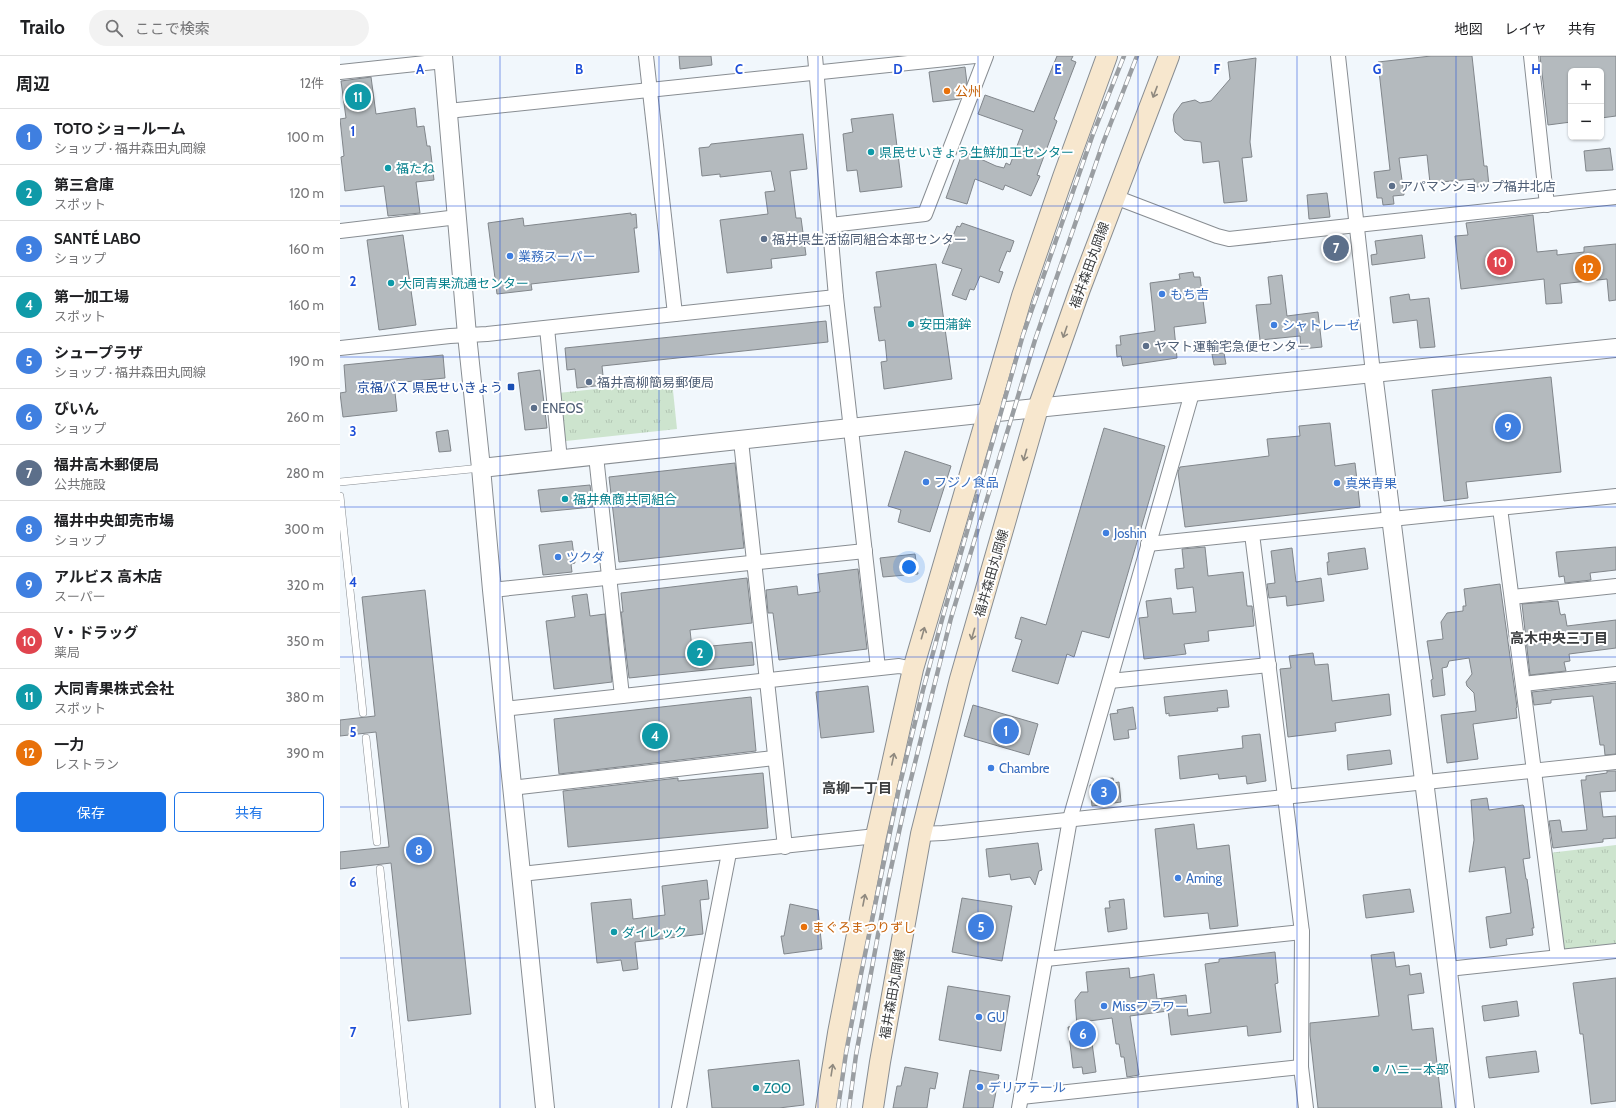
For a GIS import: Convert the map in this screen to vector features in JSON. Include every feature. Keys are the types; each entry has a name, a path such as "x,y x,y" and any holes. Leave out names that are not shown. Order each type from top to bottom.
{"main road":[{"path":"826,1108 840,1025 876,836 913,669 1022,296 1107,56"},
{"name":"福井森田丸岡線","path":"873,1108 921,834 960,680 1038,408 1080,289 1169,56"}],"street":[{"path":"646,56 675,314"},
{"path":"815,56 831,225 836,297 878,668"},
{"path":"448,111 975,56"},
{"path":"831,225 926,214 986,56"},
{"path":"1338,56 1372,373 1465,1108"},
{"path":"1531,56 1547,205"},
{"path":"340,72 444,58 468,335 511,788 545,1108"},
{"path":"1115,197 1229,239 1616,197"},
{"path":"340,231 458,217"},
{"path":"340,348 450,336 547,328 836,297"},
{"path":"547,328 560,460"},
{"path":"481,468 988,413 1616,348"},
{"path":"1192,392 1070,819 1020,1102 1301,1067"},
{"path":"741,441 774,758 785,847"},
{"path":"596,456 622,696"},
{"path":"1148,544 1616,496"},
{"path":"1500,508 1558,957"},
{"path":"1252,534 1302,932 1301,1067 1306,1108"},
{"path":"492,590 865,551"},
{"path":"1512,597 1616,586"},
{"path":"1110,681 1269,665"},
{"path":"504,709 878,668 899,666 913,669"},
{"path":"1523,684 1616,674"},
{"path":"511,788 774,758"},
{"path":"921,834 1616,762"},
{"path":"521,874 729,853 876,836"},
{"path":"679,1108 729,853"},
{"path":"1046,959 1302,932"},
{"path":"1448,969 1616,951"}],"lane":[{"path":"340,482 481,468"},
{"path":"340,496 363,713"},
{"path":"366,738 377,842"},
{"path":"380,869 405,1108"}],"green space":[{"path":"672,381 677,429 566,441 562,437 558,393"},
{"path":"1616,845 1616,945 1566,951 1561,947 1549,853"}],"building":[{"path":"679,56 711,56 712,65 680,69"},
{"path":"1057,56 1073,56 1071,60 1076,62 1054,119 1057,121 1037,175 1040,176 1031,196 1005,185 1003,190 975,179 967,204 946,198 963,151 996,166 1004,168 1006,163 1010,165 1023,130 978,114 985,95 1034,112"},
{"path":"1431,56 1472,56 1484,166 1487,166 1489,186 1475,187 1474,179 1430,183 1427,155 1399,158 1404,195 1393,196 1394,204 1383,205 1382,198 1377,198 1374,172 1390,170 1378,62"},
{"path":"1540,56 1616,56 1616,116 1604,118 1604,68 1568,68 1568,122 1548,125"},
{"path":"1256,58 1250,142 1252,157 1242,158 1247,201 1224,203 1219,161 1203,163 1201,142 1184,140 1175,132 1173,120 1174,114 1182,103 1195,100 1200,103 1211,101 1230,79 1228,62"},
{"name":"公州","path":"965,67 967,83 960,99 933,102 929,72"},
{"path":"371,77 376,114 415,108 417,127 424,126 427,146 430,146 434,180 416,182 420,213 388,216 384,186 345,191 341,157 344,156 340,119 346,118 341,81"},
{"name":"県民せいきょう生鮮加工センター","path":"893,114 902,187 860,192 857,170 847,171 843,134 853,132 851,119"},
{"path":"803,134 807,169 790,171 796,218 801,218 806,255 771,259 772,268 727,273 720,220 768,214 765,192 775,191 771,171 720,177 720,174 702,176 699,148 709,147 711,144"},
{"path":"1610,148 1613,170 1586,171 1584,151"},
{"path":"1327,193 1330,217 1309,219 1307,195"},
{"path":"631,213 631,215 636,214 637,228 634,228 639,272 531,284 532,290 497,294 488,223 523,218 524,226"},
{"path":"1533,215 1537,252 1557,250 1557,255 1584,252 1584,247 1616,244 1616,300 1609,301 1607,279 1560,284 1562,303 1546,304 1544,279 1461,289 1455,236 1468,235 1466,223"},
{"path":"962,223 1014,241 1010,252 1007,251 999,271 1003,272 999,283 980,276 974,290 970,289 966,300 952,295 962,269 942,263 957,226 960,227"},
{"name":"大同青果流通センター","path":"403,235 416,325 379,330 367,240"},
{"path":"1422,235 1425,258 1372,265 1371,255 1377,254 1375,241"},
{"name":"安田蒲鉾","path":"936,264 952,379 884,389 881,362 887,361 885,340 879,341 874,307 881,307 876,272"},
{"path":"1193,272 1194,277 1200,277 1206,323 1174,327 1177,358 1123,366 1121,356 1117,357 1116,345 1121,345 1120,336 1155,331 1150,283 1180,279 1179,274"},
{"path":"1282,275 1287,316 1318,312 1322,347 1301,349 1300,336 1260,340 1256,305 1271,304 1268,277"},
{"path":"1409,294 1410,300 1429,298 1435,347 1420,348 1417,320 1393,323 1390,297"},
{"path":"826,321 828,342 602,366 604,385 577,388 575,369 567,370 565,348"},
{"path":"1224,353 1226,364 1214,365 1212,354"},
{"path":"443,355 445,378 394,383 397,411 343,417 340,393 346,392 344,365"},
{"path":"540,370 547,428 525,430 518,373"},
{"path":"1551,377 1561,472 1466,482 1468,498 1444,501 1432,390"},
{"path":"1330,423 1335,466 1355,463 1360,507 1185,527 1178,472 1180,467 1269,456 1267,439 1300,436 1299,426"},
{"name":"Joshin","path":"1104,428 1165,446 1109,638 1082,631 1074,657 1067,654 1058,684 1012,671 1022,640 1015,638 1021,617 1046,625"},
{"path":"448,430 451,451 439,452 436,432"},
{"path":"905,451 951,466 930,532 898,522 901,510 888,506"},
{"path":"735,463 744,548 619,562 609,477"},
{"name":"福井魚商共同組合","path":"590,485 593,507 541,512 538,490"},
{"path":"572,541 575,563 571,564 572,572 543,575 539,545"},
{"path":"1205,547 1208,576 1243,572 1247,606 1252,606 1254,626 1208,631 1209,641 1184,644 1186,654 1144,659 1139,618 1148,617 1146,601 1171,598 1173,614 1196,612 1193,587 1177,589 1175,569 1184,568 1182,549"},
{"path":"1616,547 1616,570 1590,573 1591,580 1565,583 1564,576 1559,577 1556,552"},
{"path":"1292,548 1296,582 1321,578 1324,601 1287,606 1286,596 1269,598 1267,584 1275,583 1271,551"},
{"path":"1365,548 1368,569 1328,575 1328,553"},
{"path":"915,554 918,574 883,577 880,558"},
{"path":"858,569 867,649 779,660 773,613 768,613 766,590 797,586 798,595 820,592 818,574"},
{"path":"747,578 752,623 690,630 692,648 752,642 754,665 629,678 621,612 623,612 621,593"},
{"path":"1500,584 1517,707 1517,718 1473,724 1478,759 1447,763 1441,715 1476,711 1474,693 1467,686 1466,682 1472,674 1469,658 1449,661 1447,667 1442,668 1445,695 1433,697 1431,680 1433,679 1427,641 1443,639 1441,622 1447,613 1463,611 1463,606 1466,606 1464,589"},
{"path":"425,590 471,1014 408,1021 391,863 340,869 340,852 389,847 376,732 340,736 340,720 375,716 362,597"},
{"path":"587,594 590,616 605,614 612,682 554,689 546,621 575,617 572,596"},
{"path":"1558,601 1561,615 1565,614 1567,626 1616,620 1616,648 1569,654 1570,661 1564,662 1566,671 1530,675 1522,604"},
{"path":"1313,653 1315,665 1328,664 1332,701 1389,694 1391,715 1335,723 1336,731 1288,737 1280,669 1291,668 1289,656"},
{"path":"1616,683 1616,754 1605,755 1604,745 1600,745 1593,696 1551,700 1551,703 1534,705 1532,692"},
{"path":"868,686 874,732 821,738 816,692"},
{"path":"1227,690 1229,707 1217,708 1218,711 1169,716 1169,713 1166,714 1164,697"},
{"path":"751,697 756,751 559,774 554,719"},
{"path":"973,705 1038,724 1029,755 964,736"},
{"path":"1133,707 1136,729 1128,730 1129,738 1114,740 1110,714 1118,713 1117,710"},
{"path":"1260,734 1266,781 1247,784 1246,776 1219,779 1218,774 1180,779 1178,756 1243,748 1242,736"},
{"path":"1390,750 1392,764 1348,770 1347,755"},
{"path":"1607,771 1616,771 1616,791 1600,792 1603,817 1616,816 1616,838 1603,839 1603,842 1553,848 1549,821 1560,820 1562,832 1587,830 1581,780 1586,780 1586,776 1607,773"},
{"path":"763,773 768,828 568,847 563,791 678,778 678,781"},
{"path":"1113,778 1114,783 1119,782 1121,802 1092,806 1090,785 1100,783 1100,779"},
{"path":"1487,798 1489,810 1523,805 1524,807 1530,858 1523,859 1534,928 1532,928 1533,935 1506,939 1507,945 1490,948 1486,917 1511,913 1505,867 1469,872 1474,840 1471,800"},
{"path":"1194,824 1197,849 1229,845 1238,926 1210,929 1208,913 1164,917 1155,829"},
{"path":"1038,843 1042,870 1039,871 1035,885 1030,877 1011,880 1010,874 989,877 986,849"},
{"path":"707,880 709,899 700,900 703,934 635,942 638,969 623,971 621,960 597,963 591,903 631,899 633,919 665,915 662,886"},
{"path":"1410,889 1414,912 1366,918 1363,895"},
{"path":"962,898 1012,906 1002,961 952,952"},
{"path":"1124,899 1127,929 1108,932 1105,908 1110,908 1109,901"},
{"path":"790,904 818,910 822,949 784,954 781,936 784,936"},
{"path":"1275,952 1278,983 1275,984 1281,1032 1248,1036 1247,1026 1171,1035 1168,1011 1130,1016 1139,1075 1127,1077 1124,1057 1121,1057 1119,1044 1116,1044 1112,1018 1089,1021 1096,1072 1083,1074 1082,1067 1073,1068 1068,1027 1077,1026 1075,1000 1081,992 1088,992 1086,972 1129,968 1130,978 1154,974 1157,999 1186,995 1188,1016 1211,1013 1205,964 1219,962 1219,959"},
{"name":"ハニー本部","path":"1394,952 1396,967 1409,965 1410,975 1421,973 1424,993 1408,995 1412,1030 1433,1028 1442,1108 1318,1108 1310,1023 1379,1016 1371,955"},
{"path":"1616,978 1616,1101 1591,1104 1583,1034 1580,1034 1573,983"},
{"path":"948,986 1010,996 1001,1051 939,1040"},
{"path":"1517,1001 1519,1016 1484,1021 1482,1006"},
{"path":"1536,1051 1539,1072 1489,1078 1486,1057"},
{"name":"ZOO","path":"799,1060 804,1105 779,1108 712,1108 708,1070"},
{"path":"905,1067 938,1073 935,1089 930,1088 927,1108 893,1108 897,1086 901,1086"},
{"path":"970,1070 999,1075 993,1108 963,1108"}],"railway":[{"path":"838,1108 846,1053 860,979 899,788 943,616 1023,335 1093,134 1124,56"},
{"path":"849,1108 856,1055 886,891 908,791 951,618 1035,340 1103,143 1137,56"}],"place":[{"name":"公州","path":"947,91"},
{"name":"大同青果株式会社","path":"358,97"},
{"name":"県民せいきょう生鮮加工センター","path":"871,152"},
{"name":"福たね","path":"388,168"},
{"name":"アパマンショップ福井北店","path":"1392,186"},
{"name":"福井県生活協同組合本部センター","path":"764,239"},
{"name":"福井高木郵便局","path":"1336,248"},
{"name":"業務スーパー","path":"510,256"},
{"name":"V・ドラッグ","path":"1500,262"},
{"name":"一力","path":"1588,268"},
{"name":"大同青果流通センター","path":"391,283"},
{"name":"もち吉","path":"1162,294"},
{"name":"安田蒲鉾","path":"911,324"},
{"name":"シャトレーゼ","path":"1274,325"},
{"name":"ヤマト運輸宅急便センター","path":"1146,346"},
{"name":"福井高柳簡易郵便局","path":"589,382"},
{"name":"京福バス 県民せいきょう","path":"511,387"},
{"name":"ENEOS","path":"534,408"},
{"name":"アルビス 高木店","path":"1508,427"},
{"name":"フジノ食品","path":"926,482"},
{"name":"真栄青果","path":"1337,483"},
{"name":"福井魚商共同組合","path":"565,499"},
{"name":"Joshin","path":"1106,533"},
{"name":"ツクダ","path":"558,557"},
{"name":"第三倉庫","path":"700,653"},
{"name":"TOTO ショールーム","path":"1006,731"},
{"name":"第一加工場","path":"655,736"},
{"name":"Chambre","path":"991,768"},
{"name":"SANTÉ LABO","path":"1104,792"},
{"name":"福井中央卸売市場","path":"419,850"},
{"name":"Aming","path":"1178,878"},
{"name":"まぐろまつりずし","path":"804,927"},
{"name":"シュープラザ","path":"981,927"},
{"name":"ダイレック","path":"614,932"},
{"name":"Missフラワー","path":"1104,1006"},
{"name":"GU","path":"979,1017"},
{"name":"びいん","path":"1083,1034"},
{"name":"ハニー本部","path":"1376,1069"},
{"name":"デリアテール","path":"980,1087"},
{"name":"ZOO","path":"756,1088"}],"district":[{"name":"高木中央三丁目","path":"1559,638"},
{"name":"高柳一丁目","path":"857,788"}]}
